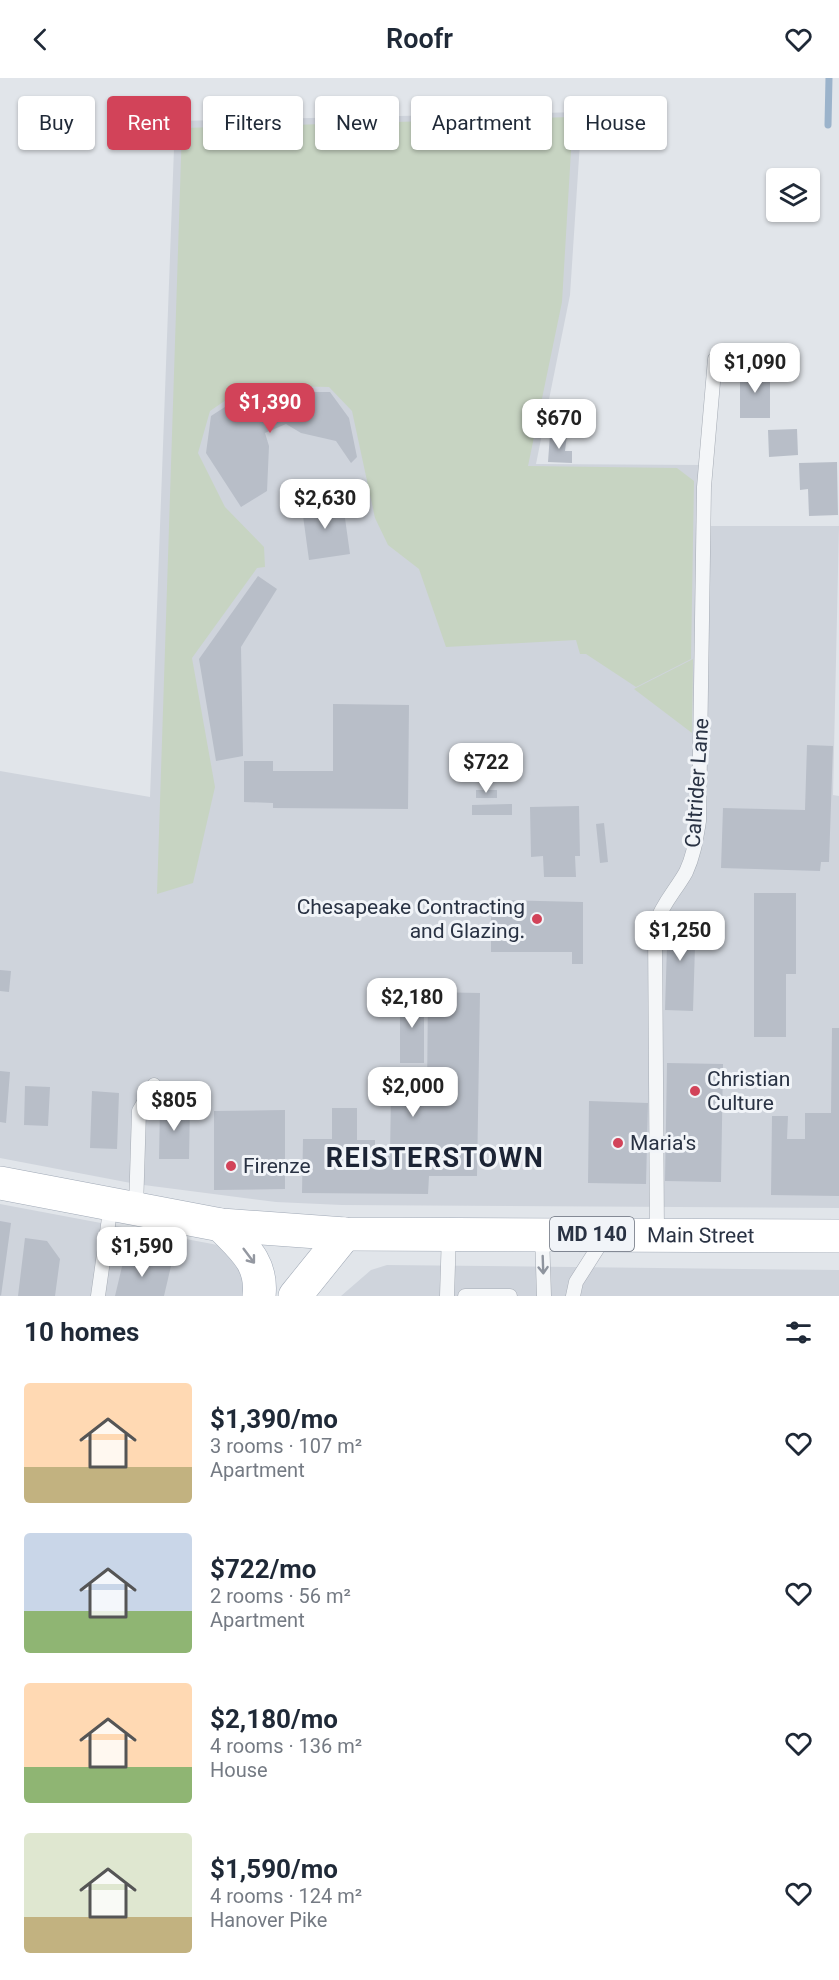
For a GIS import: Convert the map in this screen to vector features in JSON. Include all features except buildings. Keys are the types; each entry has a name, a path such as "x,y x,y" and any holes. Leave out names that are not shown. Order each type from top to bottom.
{"main road":[{"name":"Main Street","path":"0,1183 221,1225 345,1234 839,1236"},
{"path":"221,1225 250,1256 257,1267 260,1279 259,1296"},
{"path":"295,1296 345,1234"}],"lane":[{"name":"Caltrider Lane","path":"657,1234 655,925 663,905 685,874 693,856 699,821 704,487 715,359"},
{"path":"98,1296 124,1207 139,1111 154,1085"},
{"path":"447,1296 449,1233"},
{"path":"542,1234 544,1296"},
{"path":"573,1296 576,1282 606,1234"},
{"path":"465,1296 510,1296"}],"shaded area":[{"path":"564,112 564,150 580,150 570,295 536,464 705,465 703,526 839,526 833,795 839,796 839,1208 342,1205 276,1202 136,1184 0,1158 0,771 150,797 174,150 191,150 191,121 203,120 203,150 303,150 303,118 315,118 315,150 399,150 399,116 411,116 411,150 552,150 552,113"},
{"path":"0,1204 223,1246 238,1257 248,1296 0,1296"},
{"path":"387,1265 839,1270 839,1296 341,1296 371,1270"}],"green space":[{"path":"564,117 564,150 571,150 562,302 528,466 677,468 694,481 691,659 636,687 586,654 580,654 576,640 446,647 419,569 388,545 375,518 352,411 329,387 248,385 210,411 198,453 225,507 264,547 265,567 257,568 192,658 215,787 193,883 157,894 181,150 191,150 191,128 203,127 203,150 303,150 303,125 315,124 315,150 399,150 399,122 411,122 411,150 552,150 552,118"},
{"path":"693,659 692,733 634,689"}],"waterway":[{"path":"828,125 829,78"}],"place":[{"name":"Chesapeake Contracting and Glazing.","path":"537,919"},
{"name":"Christian Culture","path":"695,1091"},
{"name":"Maria's","path":"618,1143"},
{"name":"Firenze","path":"231,1166"}],"district":[{"name":"REISTERSTOWN","path":"435,1158"}]}
